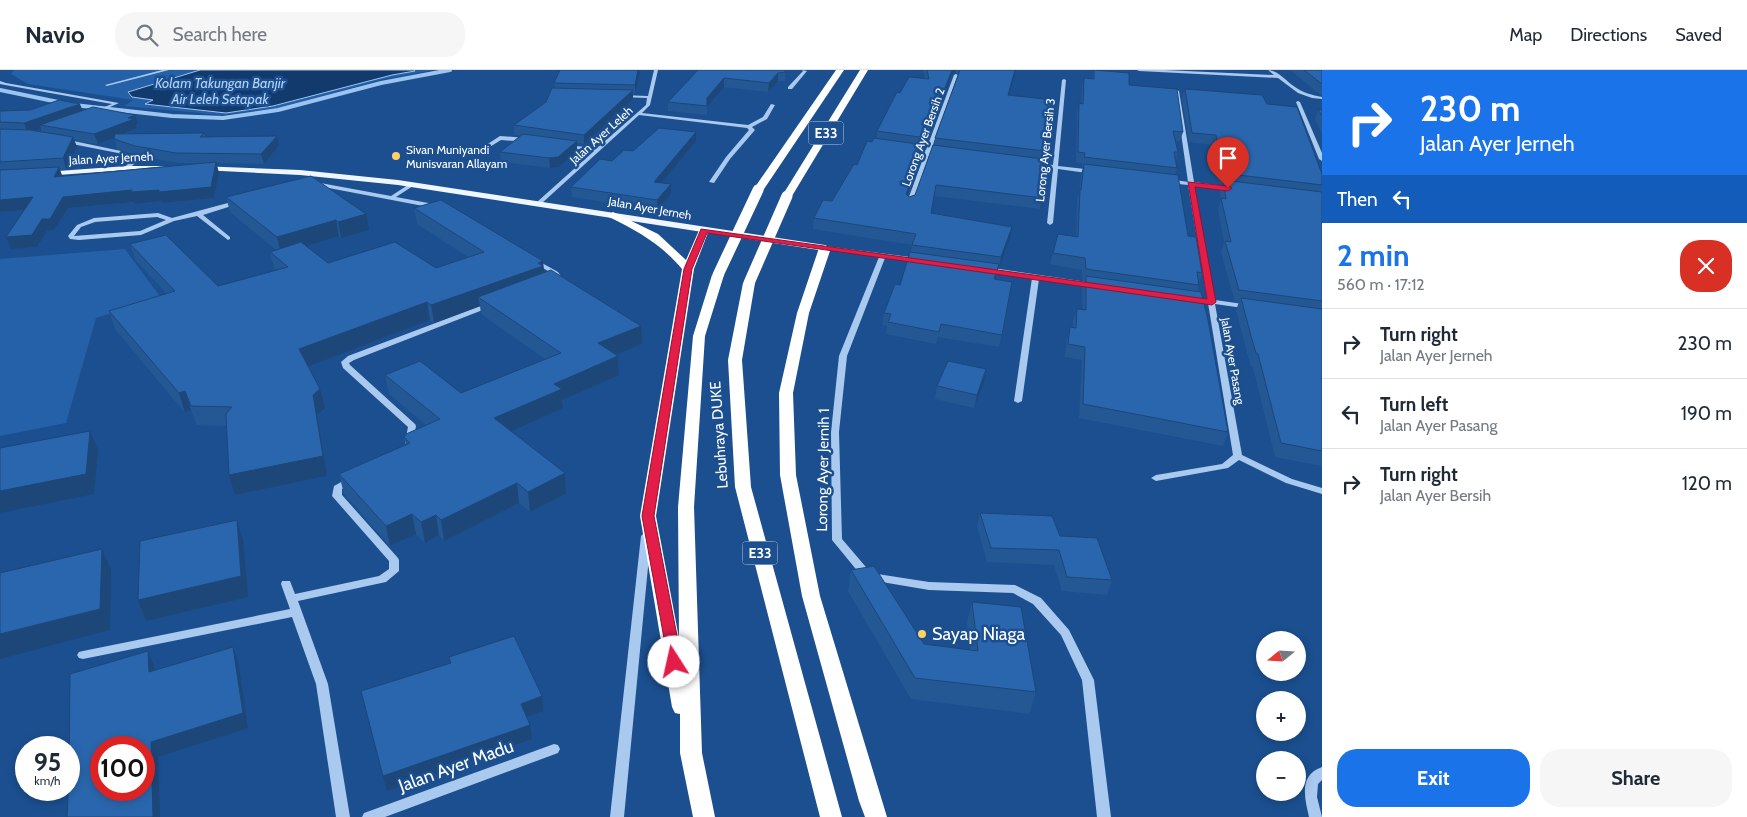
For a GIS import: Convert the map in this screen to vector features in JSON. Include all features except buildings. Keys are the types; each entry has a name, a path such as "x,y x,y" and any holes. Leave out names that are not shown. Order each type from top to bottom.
{"highway":[{"name":"Lebuhraya DUKE","path":"704,817 691,753 686,506 699,336 718,274 758,190 840,70"},
{"name":"Lebuhraya DUKE","path":"831,817 743,487 736,360 748,283 787,196 864,70"},
{"path":"613,215 662,240 674,251 688,269"},
{"path":"691,753 648,516 688,269 704,230"},
{"path":"825,248 803,313 786,394 788,475 811,596 876,817"}],"main road":[{"name":"Jalan Ayer Jerneh","path":"39,175 128,168 173,168"},
{"name":"Jalan Ayer Jerneh","path":"191,168 282,169 411,184 825,248"}],"street":[{"path":"107,85 167,70"},
{"name":"Jalan Ayer Leleh","path":"539,203 648,106 656,70"},
{"path":"790,88 805,72 804,70"},
{"path":"1138,70 1280,77"},
{"path":"1243,70 1250,76"},
{"path":"1270,70 1297,92 1322,98"},
{"name":"Lorong Ayer Bersih 2","path":"909,205 956,75"},
{"name":"Lorong Ayer Bersih 3","path":"1050,224 1064,80"},
{"path":"0,82 117,103 88,116"},
{"name":"Jalan Ayer Pasang","path":"1177,91 1191,184 1238,456"},
{"path":"612,96 650,97"},
{"path":"1298,102 1322,159"},
{"path":"640,114 749,127 765,118 773,106"},
{"path":"712,182 728,158 752,130 749,127"},
{"path":"486,147 500,138 532,141"},
{"path":"56,139 119,152 136,159 128,168"},
{"path":"561,145 599,150"},
{"path":"902,148 948,154"},
{"path":"1026,164 1104,173"},
{"path":"322,173 310,183 393,197 411,184"},
{"path":"1162,180 1238,190"},
{"path":"172,220 158,215 94,220 79,226 71,236 72,238 79,238 141,233 172,220 246,201"},
{"path":"198,214 228,238"},
{"name":"Jalan Ayer Jerneh","path":"825,248 930,262"},
{"name":"Lorong Ayer Jernih 1","path":"883,255 843,356 835,432 837,540 868,576 929,586 1015,589 1037,601 1065,633 1088,680 1104,817"},
{"path":"978,268 1104,286"},
{"path":"1018,401 1036,276"},
{"path":"1182,298 1258,308"},
{"path":"405,449 410,441 412,426 346,366 345,362 351,358 496,304"},
{"path":"1156,478 1224,466 1238,456 1272,473 1312,489 1322,491"},
{"path":"291,599 382,579 394,571 394,560 337,496 337,488 364,473"},
{"path":"617,817 648,516"},
{"path":"286,584 322,684 343,817"},
{"path":"83,655 296,612"},
{"name":"Jalan Ayer Madu","path":"369,817 554,749"},
{"path":"1316,817 1311,797 1312,782 1322,772"}],"lane":[{"path":"393,197 436,205 444,210"},
{"path":"530,258 556,273 559,278 551,284"}],"shaded area":[{"name":"Kolam Takungan Banjir Air Leleh Setapak","path":"14,70 434,70 384,79 277,108 221,115 124,106 133,100 28,84 11,74"},
{"path":"125,249 161,298 96,318 66,423 0,436 0,259"}],"water":[{"name":"Kolam Takungan Banjir Air Leleh Setapak","path":"200,70 415,71 392,75 273,106 226,113 145,104 153,100 132,97 128,92"}],"waterway":[{"path":"74,105 172,116 223,118 278,110 381,83 450,70"},
{"path":"0,90 63,103"}],"place":[{"name":"Sivan Muniyandi Munisvaran Allayam","path":"396,156"},
{"name":"Sayap Niaga","path":"922,634"}],"route":[{"path":"674,662 648,516 688,269 704,230 1212,302 1191,184 1228,188"}]}
